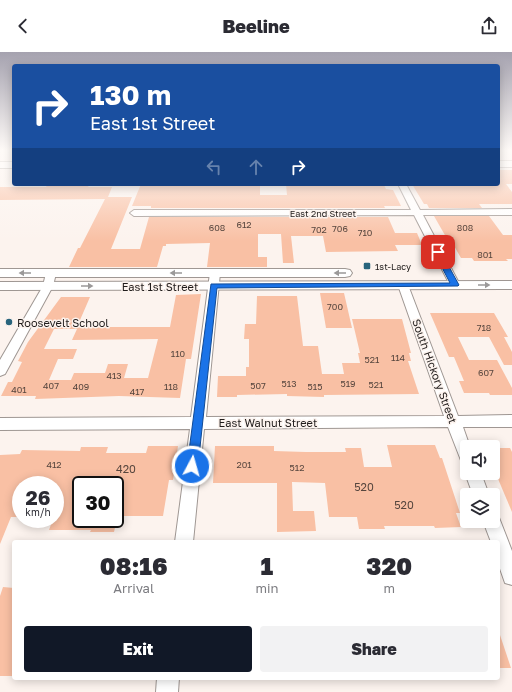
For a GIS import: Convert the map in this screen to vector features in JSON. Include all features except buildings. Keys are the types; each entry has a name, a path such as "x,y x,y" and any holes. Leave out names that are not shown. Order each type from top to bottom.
{"main road":[{"name":"East 1st Street","path":"214,279 403,285 512,272"},
{"name":"East 1st Street","path":"0,273 49,280"},
{"name":"East 1st Street","path":"0,286 49,280 214,279 452,279 512,285"}],"street":[{"path":"403,186 452,279"},
{"name":"East 2nd Street","path":"134,214 512,212"},
{"path":"184,540 214,279"},
{"path":"0,371 49,280"},
{"name":"South Hickory Street","path":"403,285 460,440"},
{"name":"East Walnut Street","path":"0,424 453,422 512,420"},
{"path":"495,528 499,540"},
{"path":"500,543 512,576"},
{"path":"167,692 168,680"}],"place":[{"name":"1st-Lacy","path":"367,266"},
{"name":"Roosevelt School","path":"9,322"}],"route":[{"path":"192,466 214,286 455,285 438,252"}]}
